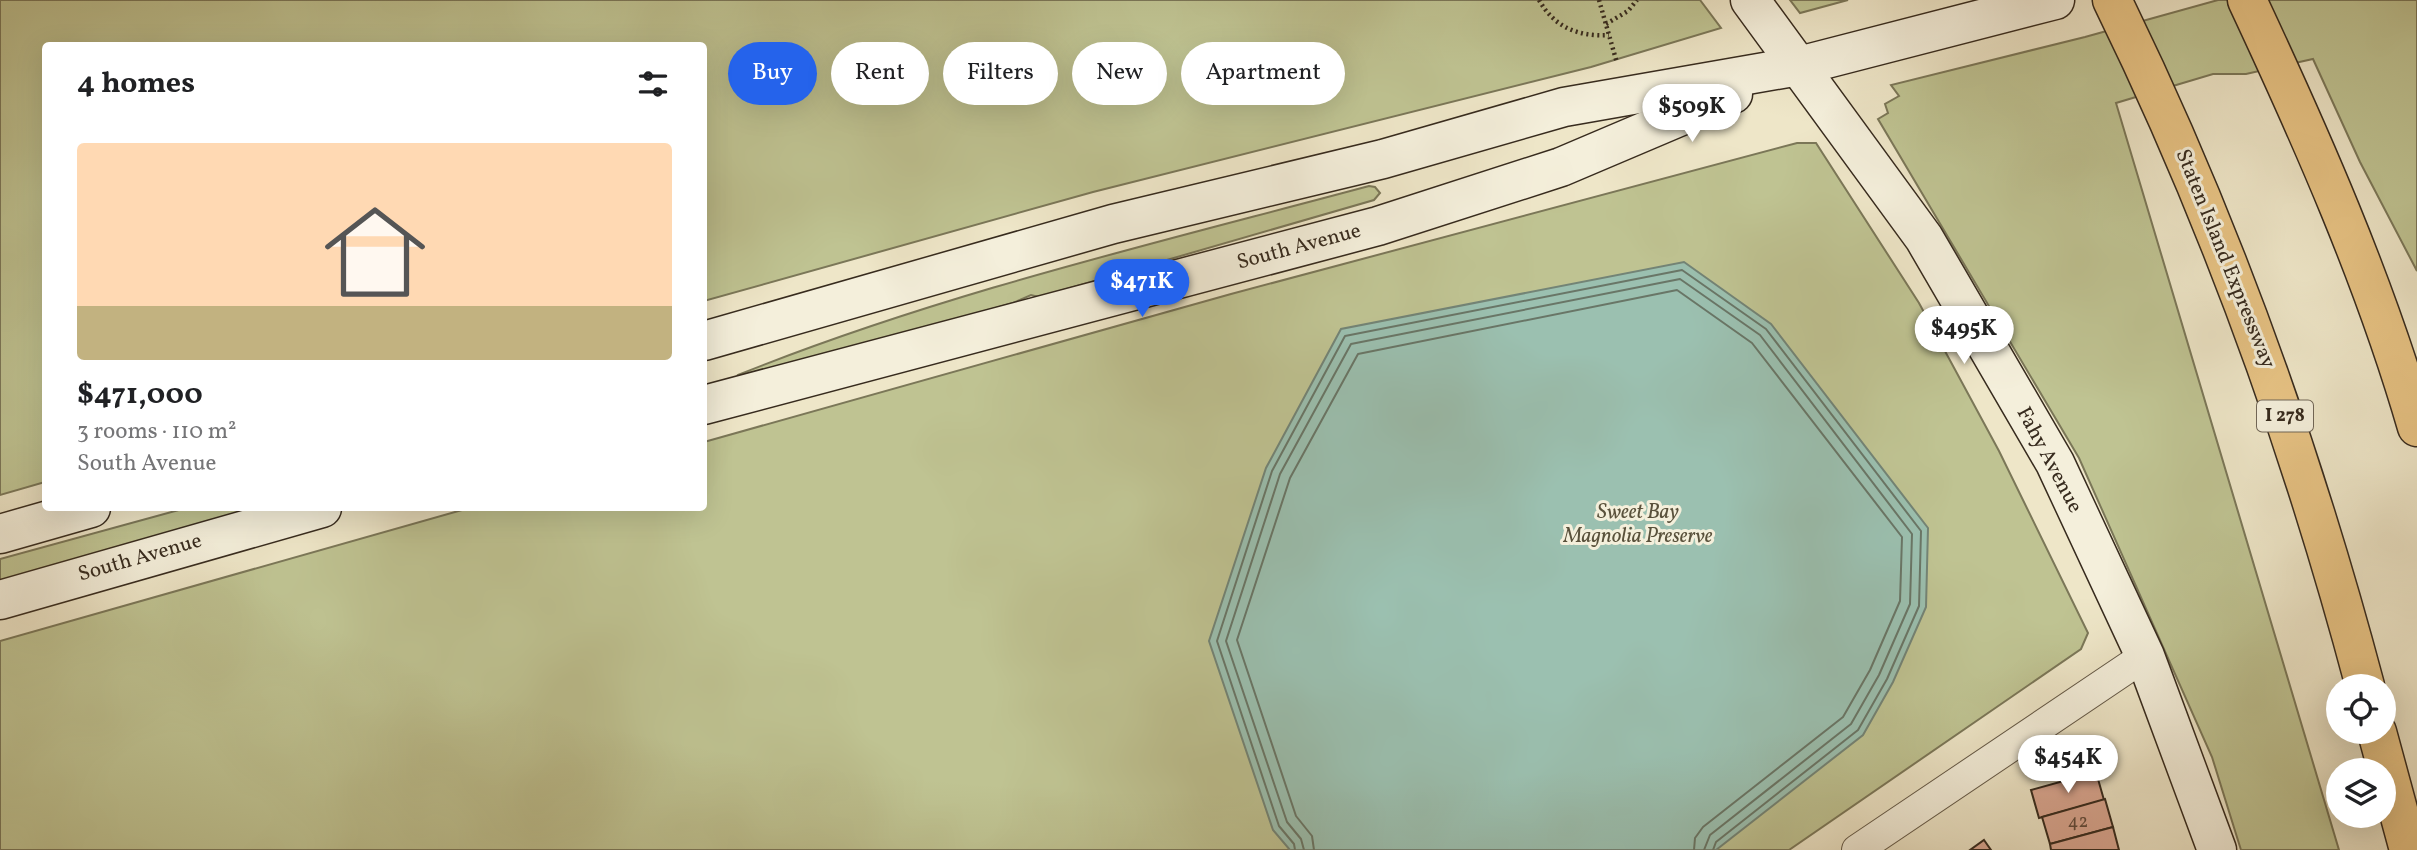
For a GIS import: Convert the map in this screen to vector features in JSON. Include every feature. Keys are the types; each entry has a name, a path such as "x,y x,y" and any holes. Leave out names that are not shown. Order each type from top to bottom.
{"highway":[{"name":"Staten Island Expressway","path":"2112,0 2184,153 2277,390 2361,674"},
{"path":"2247,0 2279,67 2348,228 2382,318 2417,426"},
{"path":"2380,744 2409,850"}],"street":[{"name":"Fahy Avenue","path":"1750,0 1924,238 2055,463 2145,656 2217,850"},
{"name":"South Avenue","path":"707,340 1113,224 1383,159 1564,107 1799,66 2055,0"},
{"name":"South Avenue","path":"707,404 1378,226 1561,167 1799,66"},
{"path":"0,534 80,511"},
{"name":"South Avenue","path":"0,600 312,511"},
{"path":"1857,850 2145,656"}],"path":[{"path":"1539,0 1552,19 1567,29 1583,34 1609,35"},
{"path":"1599,0 1617,64"},
{"path":"1606,24 1628,11 1637,0"}],"green space":[{"path":"0,0 1700,0 1721,28 1591,67 1093,192 707,300 707,42 42,42 42,483 0,495"},
{"path":"1790,0 1848,0 1800,13"},
{"path":"2218,0 2417,0 2417,271 2360,162 2313,59 2246,74 2213,74 2116,103 2326,806 2326,828 2332,828 2339,850 2241,850 2212,757 2079,458 1878,119 1888,113 1885,104 1899,96 1891,85 2085,37"},
{"name":"Sweet Bay Magnolia Preserve","path":"1797,143 1816,143 1919,303 1999,451 2088,633 2081,649 1789,850 0,850 0,641 458,511 707,511 707,441 1231,294"},
{"path":"1369,186 1375,187 1380,193 1374,200 1039,297 1031,295 1013,303 741,381 738,375 815,346 971,294"},
{"path":"175,511 262,511 0,582 0,559"}],"water":[{"path":"1684,262 1771,324 1928,528 1926,607 1893,682 1863,735 1716,850 1290,850 1273,830 1209,641 1266,468 1341,329"}],"building":[{"path":"2096,772 2104,800 2039,818 2031,790"},
{"path":"2105,799 2113,827 2050,844 2042,817"},
{"path":"2113,827 2119,850 2051,850 2050,844"},
{"path":"1984,840 1991,850 1970,850"}]}
